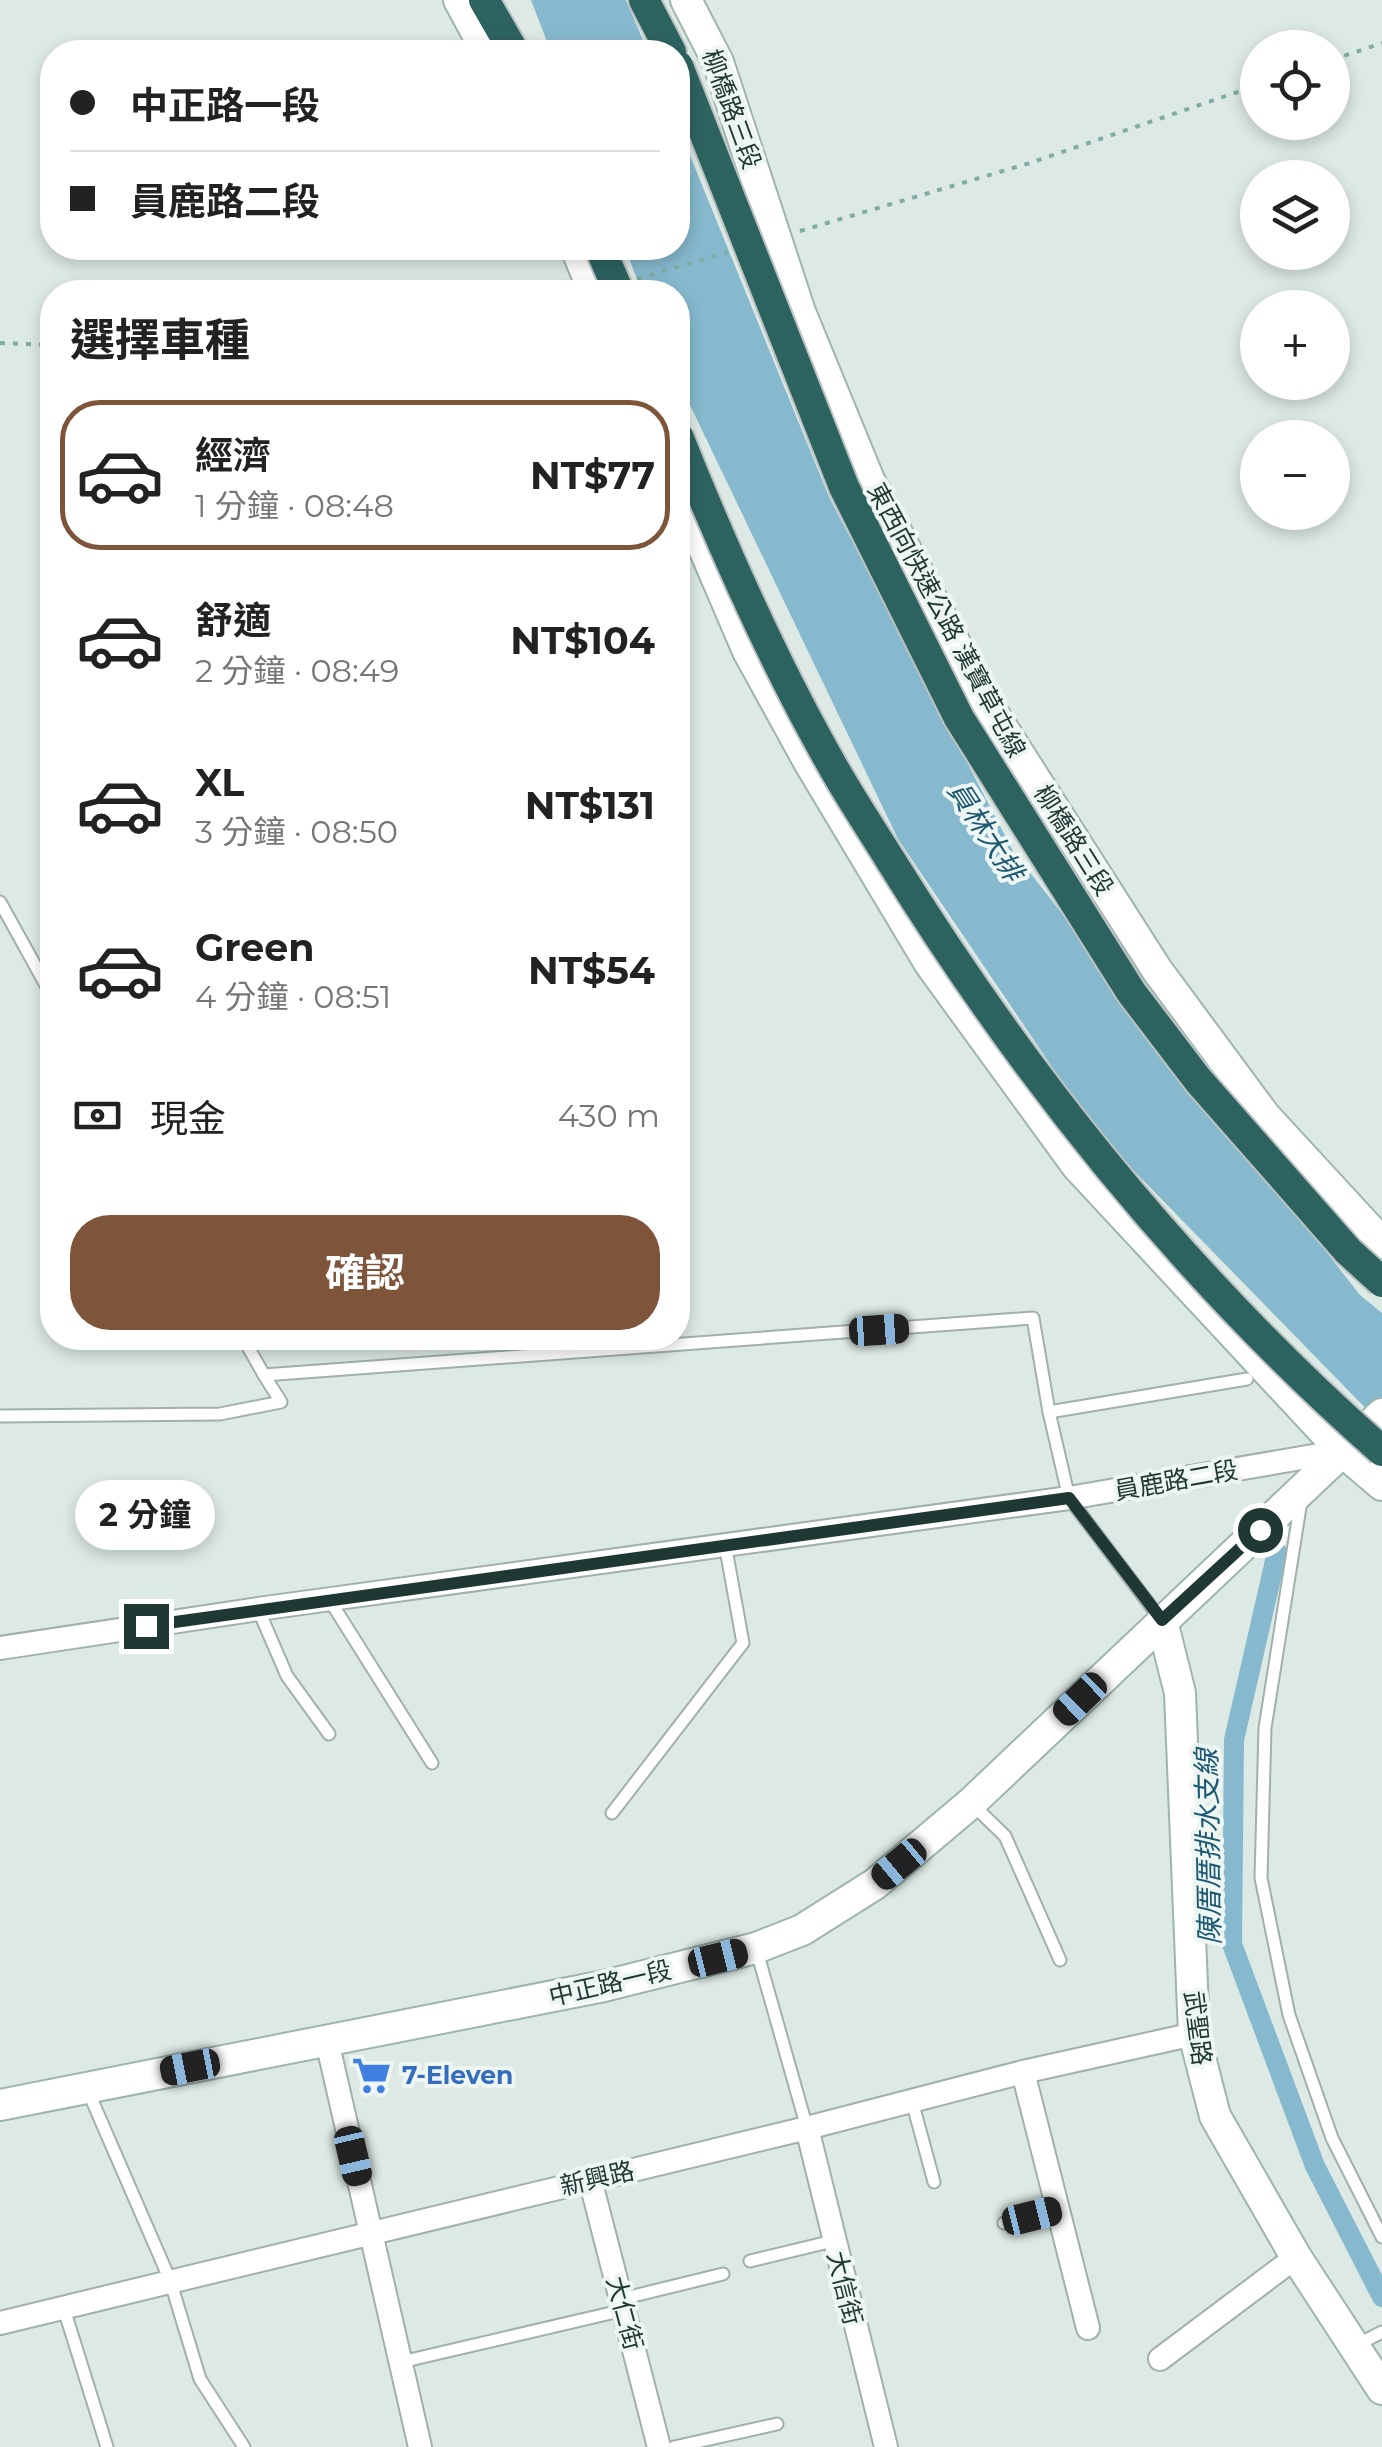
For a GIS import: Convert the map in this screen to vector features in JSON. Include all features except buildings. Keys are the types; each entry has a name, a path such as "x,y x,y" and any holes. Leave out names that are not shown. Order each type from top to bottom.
{"highway":[{"path":"484,0 507,40"},
{"path":"644,0 665,40"},
{"name":"東西向快速公路 漢寶草屯線","path":"690,96 844,487 959,718 1131,992 1198,1080 1348,1251 1382,1282"},
{"path":"690,466 720,542 828,758 945,947 1089,1144 1249,1324 1321,1397 1377,1431"}],"main road":[{"path":"459,0 480,40"},
{"name":"柳橋路三段","path":"686,0 718,62 800,312 869,480 988,704 1158,970 1265,1116 1382,1243"},
{"path":"690,516 748,650 808,762 930,964 1077,1166 1342,1451 1382,1484"},
{"name":"中正路一段","path":"0,2105 604,1986 756,1948 802,1930 875,1884 971,1803 1342,1451 1377,1431"},
{"name":"武聖路","path":"1162,1620 1180,1692 1194,2034 1215,2116 1296,2258 1382,2389"}],"street":[{"name":"員鹿路二段","path":"0,1648 258,1608 1069,1498 1342,1451"},
{"name":"新興路","path":"0,2323 1023,2072 1194,2034"},
{"path":"327,2041 420,2447"},
{"path":"1023,2072 1088,2328"},
{"name":"大信街","path":"807,2128 886,2447"},
{"name":"大仁街","path":"590,2179 660,2447"},
{"path":"1160,2359 1296,2258"}],"lane":[{"path":"0,902 40,974"},
{"path":"690,1343 1033,1318 1069,1498 1162,1620"},
{"path":"0,1416 220,1414 281,1402 250,1350"},
{"path":"264,1375 601,1350"},
{"path":"1049,1412 1247,1379"},
{"path":"1303,1490 1266,1728 1261,1878 1288,2015 1332,2138 1382,2237"},
{"path":"612,1813 743,1644 725,1544"},
{"path":"329,1599 432,1763"},
{"path":"258,1608 287,1676 329,1734"},
{"path":"971,1803 1004,1836 1060,1960"},
{"path":"756,1948 807,2128"},
{"path":"86,2087 170,2280 200,2379 244,2447"},
{"path":"912,2101 934,2182"},
{"path":"1004,2222 1060,2208"},
{"path":"750,2261 833,2241"},
{"path":"401,2362 723,2274"},
{"path":"64,2309 108,2447"},
{"path":"1356,2345 1382,2332"},
{"path":"674,2447 777,2424"}],"path":[{"path":"1350,54 1382,43"},
{"path":"777,237 1030,163 1240,92"},
{"path":"645,280 740,248"},
{"path":"0,343 40,345"}],"water":[{"path":"531,0 626,0 643,40 546,40"},
{"name":"員林大排","path":"690,155 829,497 1013,851 1360,1295 1382,1313 1382,1425 1096,1132 898,839 690,405 690,280 637,280 630,260 690,260"}],"waterway":[{"name":"陳厝厝排水支線","path":"1277,1552 1234,1740 1232,1944 1315,2166 1382,2297"}],"place":[{"name":"7-Eleven","path":"372,2075"}],"route":[{"path":"146,1626 1069,1498 1162,1620 1260,1530"}]}
